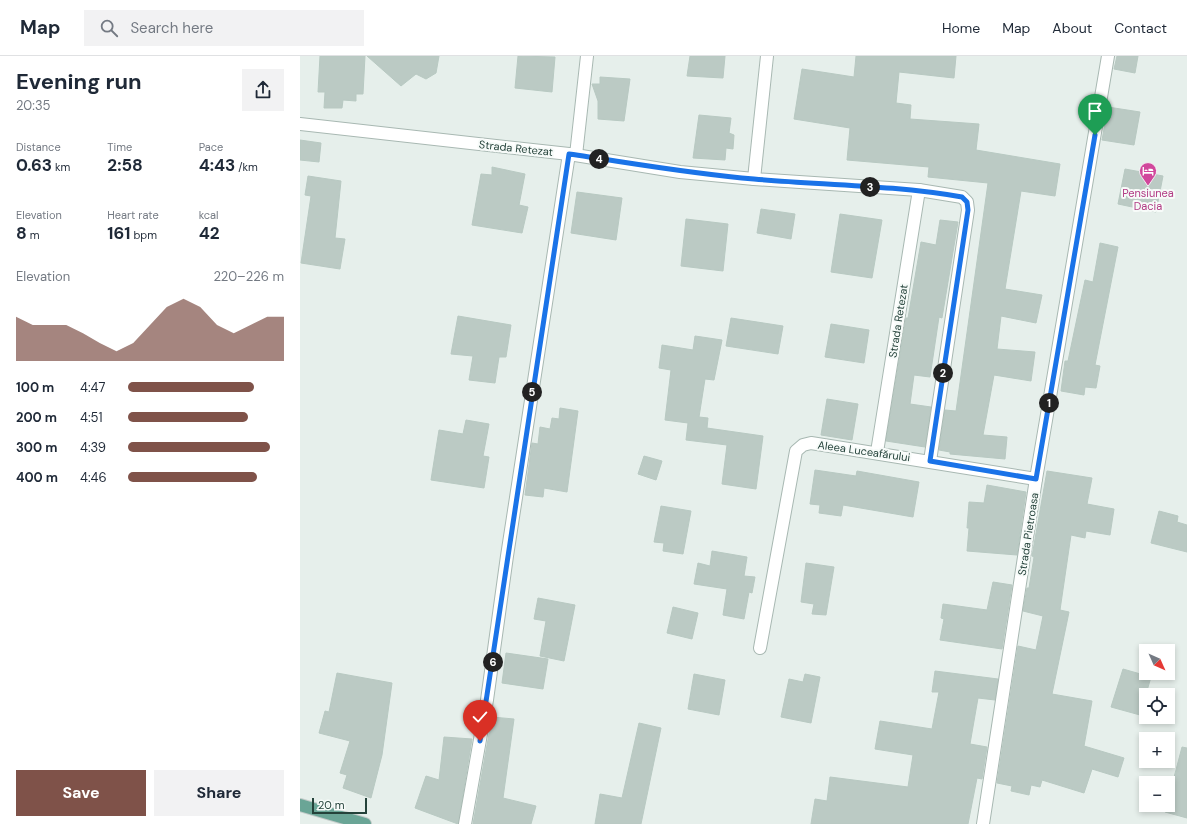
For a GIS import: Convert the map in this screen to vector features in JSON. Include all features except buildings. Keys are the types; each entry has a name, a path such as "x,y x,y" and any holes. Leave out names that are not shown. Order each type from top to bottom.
{"main road":[{"path":"300,805 365,824"}],"street":[{"path":"466,824 487,700 507,556 587,56"},
{"path":"754,179 767,56"},
{"name":"Strada Pietroasa","path":"983,824 1036,479 1108,56"},
{"name":"Strada Retezat","path":"300,124 572,154 680,172 754,179 919,190 962,197 967,202 968,210 930,461"},
{"name":"Strada Retezat","path":"877,452 919,190"},
{"name":"Aleea Luceafărului","path":"760,648 796,451 803,445 811,443 877,452 1036,479"}],"place":[{"name":"Pensiunea Dacia","path":"1148,186"}],"route":[{"path":"480,741 569,154 680,172 754,179 919,190 962,197 967,202 968,210 930,461 1036,479 1095,135"}]}
